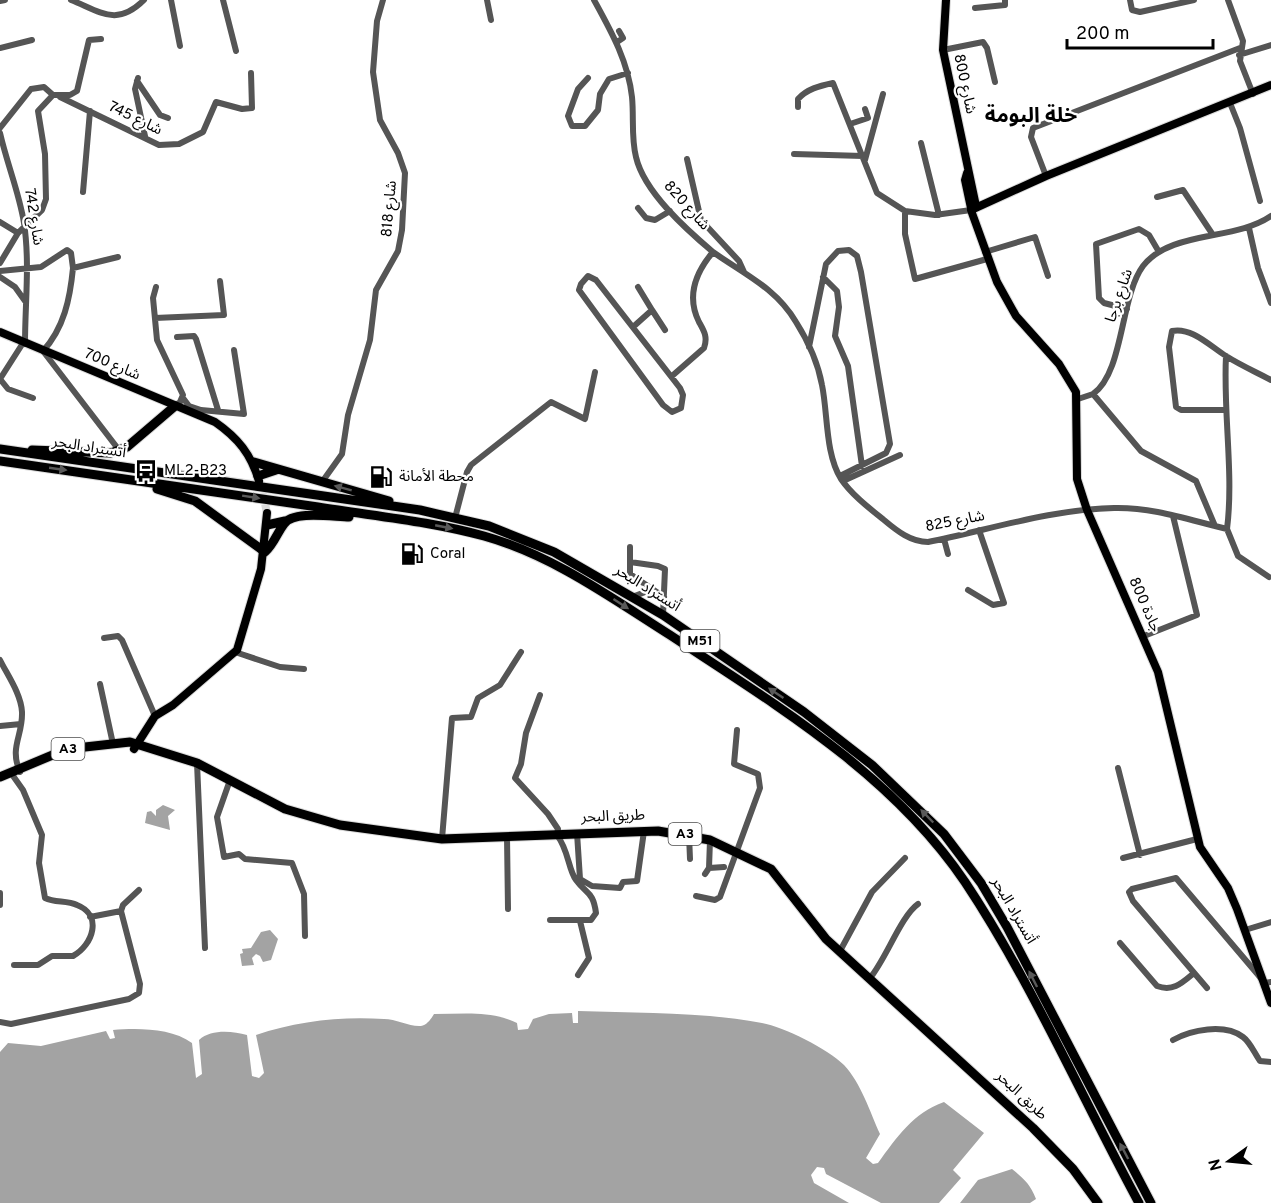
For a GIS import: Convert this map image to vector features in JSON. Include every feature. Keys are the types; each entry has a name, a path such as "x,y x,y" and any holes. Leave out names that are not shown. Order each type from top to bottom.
{"highway":[{"path":"17,452 43,450 111,453 127,447 175,406"},
{"name":"أتستراد البحر","path":"0,449 420,510 489,526 545,548 663,615 840,739 899,789 944,834 981,883 1007,927 1151,1203"},
{"name":"أتستراد البحر","path":"0,461 447,527 487,537 572,573 780,707 868,775 908,813 964,880 998,936 1137,1203"},
{"path":"254,462 420,510"},
{"path":"259,478 276,470"},
{"path":"135,481 195,501 265,552 273,544 285,521"},
{"path":"267,525 298,516 375,516"},
{"name":"طريق البحر","path":"16,773 67,749 114,744 134,746 197,763 300,815 340,825 442,839 644,831 689,834 738,851 771,869 822,934 1054,1149 1098,1203"},
{"name":"طريق البحر","path":"0,779 68,753 134,746"}],"main road":[{"name":"شارع 800","path":"946,0 943,50 967,173 964,180 979,233"},
{"path":"971,206 1271,86"},
{"name":"جادة 800","path":"979,233 986,256 1009,305 1059,364 1074,387 1078,399 1077,479 1087,510 1144,636 1164,694 1197,839 1206,859 1228,888 1268,982 1271,1003"},
{"name":"شارع 700","path":"0,332 215,422 233,435 254,462"},
{"path":"254,462 259,478"},
{"path":"134,746 155,716 173,705 235,652 243,638 265,552 267,513"}],"street":[{"path":"0,1 5,0"},
{"path":"71,0 116,16 130,13 144,0"},
{"path":"171,0 180,46"},
{"path":"223,0 236,51"},
{"name":"شارع 818","path":"322,482 342,454 348,415 370,340 376,290 398,251 402,230 405,173 398,153 380,120 373,72 377,21 383,0"},
{"path":"487,0 491,20"},
{"name":"شارع 820","path":"594,0 617,42 628,73 636,156 650,184 670,212 713,252 701,266 693,294 695,312 706,342 700,353 672,376"},
{"path":"975,8 1005,5 1005,0"},
{"path":"1130,0 1132,10 1140,12 1194,0"},
{"path":"1228,0 1243,41 1239,52 1253,94"},
{"path":"617,42 623,38 619,31"},
{"path":"0,263 24,225 41,212 46,202 45,148 37,117 41,106 56,96 77,91 89,40 101,39"},
{"path":"0,48 32,40"},
{"path":"943,50 983,42 987,48 995,82"},
{"path":"1046,176 1030,136 1033,128 1239,52 1271,45"},
{"name":"شارع 745","path":"0,128 31,89 44,87 56,96 163,146 179,144 203,132 216,102 242,109 252,108 251,73"},
{"path":"588,78 578,89 568,116 572,126 585,126 598,110 600,94 609,79 628,73"},
{"path":"145,136 135,89 138,80 160,115 168,118"},
{"path":"798,107 798,99 802,94 812,88 833,83 877,193 904,211 939,215 971,206"},
{"path":"864,158 883,94"},
{"path":"1230,104 1240,129 1260,201"},
{"path":"850,124 868,118 865,109"},
{"path":"83,192 90,111"},
{"name":"شارع 742","path":"0,133 19,197 24,225 28,268 24,343"},
{"path":"921,143 939,215"},
{"path":"794,154 864,158"},
{"path":"687,159 700,220 739,261 744,272"},
{"path":"1157,197 1183,190 1213,235"},
{"path":"638,208 646,218 655,220 670,212"},
{"path":"904,211 905,234 915,279 1035,237 1048,276"},
{"name":"شارع برجا","path":"1093,394 1108,373 1138,274 1159,252 1213,235 1249,228 1271,216"},
{"path":"0,222 18,233"},
{"path":"1249,228 1258,268 1271,303"},
{"path":"1127,309 1104,303 1100,298 1096,244 1139,229 1149,235 1159,252"},
{"path":"0,271 41,267 67,250 71,253 73,268 64,317 55,336 43,351 119,450"},
{"path":"809,347 828,260 838,251 849,250 857,256 889,426 890,444 886,453 841,478"},
{"name":"شارع 825","path":"713,252 778,296 796,322 809,347 821,380 832,453 841,478 867,507 903,534 925,542 1087,510 1115,508 1173,516 1227,529"},
{"path":"73,268 118,257"},
{"path":"591,276 596,280 633,327 680,388 683,400 681,408 672,412 663,405 579,290 585,279 591,276"},
{"path":"823,277 837,291 839,307 835,336 848,366 862,466"},
{"path":"0,278 15,287 25,301"},
{"path":"155,318 224,315 220,281"},
{"path":"156,287 153,298 157,340 176,376 183,398 189,406 201,410 218,410 241,415 245,412 234,350"},
{"path":"638,287 665,330"},
{"path":"633,327 652,310"},
{"path":"1224,410 1191,411 1176,407 1172,387 1170,334 1173,330 1185,331 1271,380"},
{"path":"177,337 191,336 196,339 210,375 218,410"},
{"path":"24,343 0,379 8,389 33,398"},
{"path":"1226,356 1224,410 1229,505 1227,529 1238,556 1269,577"},
{"path":"455,518 466,472 471,465 552,402 585,419 595,372"},
{"path":"1078,399 1093,394 1141,451 1196,481 1215,526"},
{"path":"175,406 183,398"},
{"path":"841,478 900,455"},
{"path":"1144,636 1197,615 1173,516"},
{"path":"968,590 993,605 1004,603 979,530"},
{"path":"944,539 948,554"},
{"path":"630,547 632,576 664,597"},
{"path":"630,562 662,566 665,569 663,615"},
{"path":"632,597 653,589"},
{"path":"104,638 118,636 122,640 155,716"},
{"path":"235,652 280,667 304,669"},
{"path":"442,839 452,718 471,717 478,698 500,685 521,652"},
{"path":"0,660 20,700 21,724 15,749 16,773 42,835 39,863 45,898 80,905 90,917 92,940 78,954 70,957 52,956 38,965 14,965"},
{"path":"100,684 114,744"},
{"path":"540,695 514,778 548,814 558,829 557,835 566,847 576,881 591,893 594,900 594,918 580,921 550,920"},
{"path":"0,726 21,724"},
{"path":"696,896 715,900 720,897 761,782 753,770 734,764 737,730"},
{"path":"197,763 205,948"},
{"path":"1118,768 1140,855"},
{"path":"230,780 217,817 224,857 239,854 244,859 292,863 304,894 305,936"},
{"path":"577,833 580,879 592,886 620,888 623,882 637,881 644,831"},
{"path":"689,834 690,859"},
{"path":"507,837 508,909"},
{"path":"1123,858 1197,839"},
{"path":"710,840 707,871 724,867"},
{"path":"840,951 872,892 905,858"},
{"path":"1207,988 1133,901 1129,892 1132,889 1176,878 1268,982"},
{"path":"90,917 121,911 128,900 140,891"},
{"path":"0,892 0,905"},
{"path":"870,978 883,961 911,910 918,904"},
{"path":"0,1022 11,1024 119,1001 140,993 140,984 121,911"},
{"path":"578,975 589,958 580,921"},
{"path":"1233,944 1246,933 1271,922"},
{"path":"1120,943 1157,986 1172,989 1194,973"},
{"path":"1173,1040 1188,1031 1225,1030 1243,1037 1260,1061 1271,1062"}],"shaded area":[{"path":"163,805 175,810 168,816 170,830 145,823 147,812 151,811 156,816 156,810"},
{"path":"270,930 278,939 271,960 263,962 256,954 252,958 254,965 242,966 240,954 243,953 242,949 251,948 261,932"},
{"path":"578,1011 740,1019 771,1025 805,1040 828,1052 844,1065 860,1089 880,1134 866,1158 873,1164 878,1163 899,1135 915,1119 944,1102 984,1133 953,1170 961,1178 939,1203 881,1203 826,1174 824,1168 817,1167 811,1175 814,1183 849,1203 0,1203 0,1052 8,1043 41,1046 106,1031 110,1039 115,1038 113,1030 143,1029 164,1032 192,1043 196,1078 202,1074 199,1040 209,1034 235,1033 247,1035 252,1076 259,1078 264,1073 256,1035 287,1026 319,1021 368,1018 389,1019 421,1026 427,1023 434,1014 466,1013 487,1014 507,1019 517,1023 518,1030 528,1029 533,1019 549,1014 572,1013 573,1023 578,1023"},
{"path":"1012,1169 1026,1182 1036,1199 1030,1203 960,1203 978,1180"}],"tunnel":[{"path":"260,481 267,513"}],"place":[{"name":"ML2-B23","path":"146,471"},
{"name":"محطة الأمانة","path":"381,477"},
{"name":"Coral","path":"412,554"}],"district":[{"name":"خلة البومة","path":"1031,116"}]}
